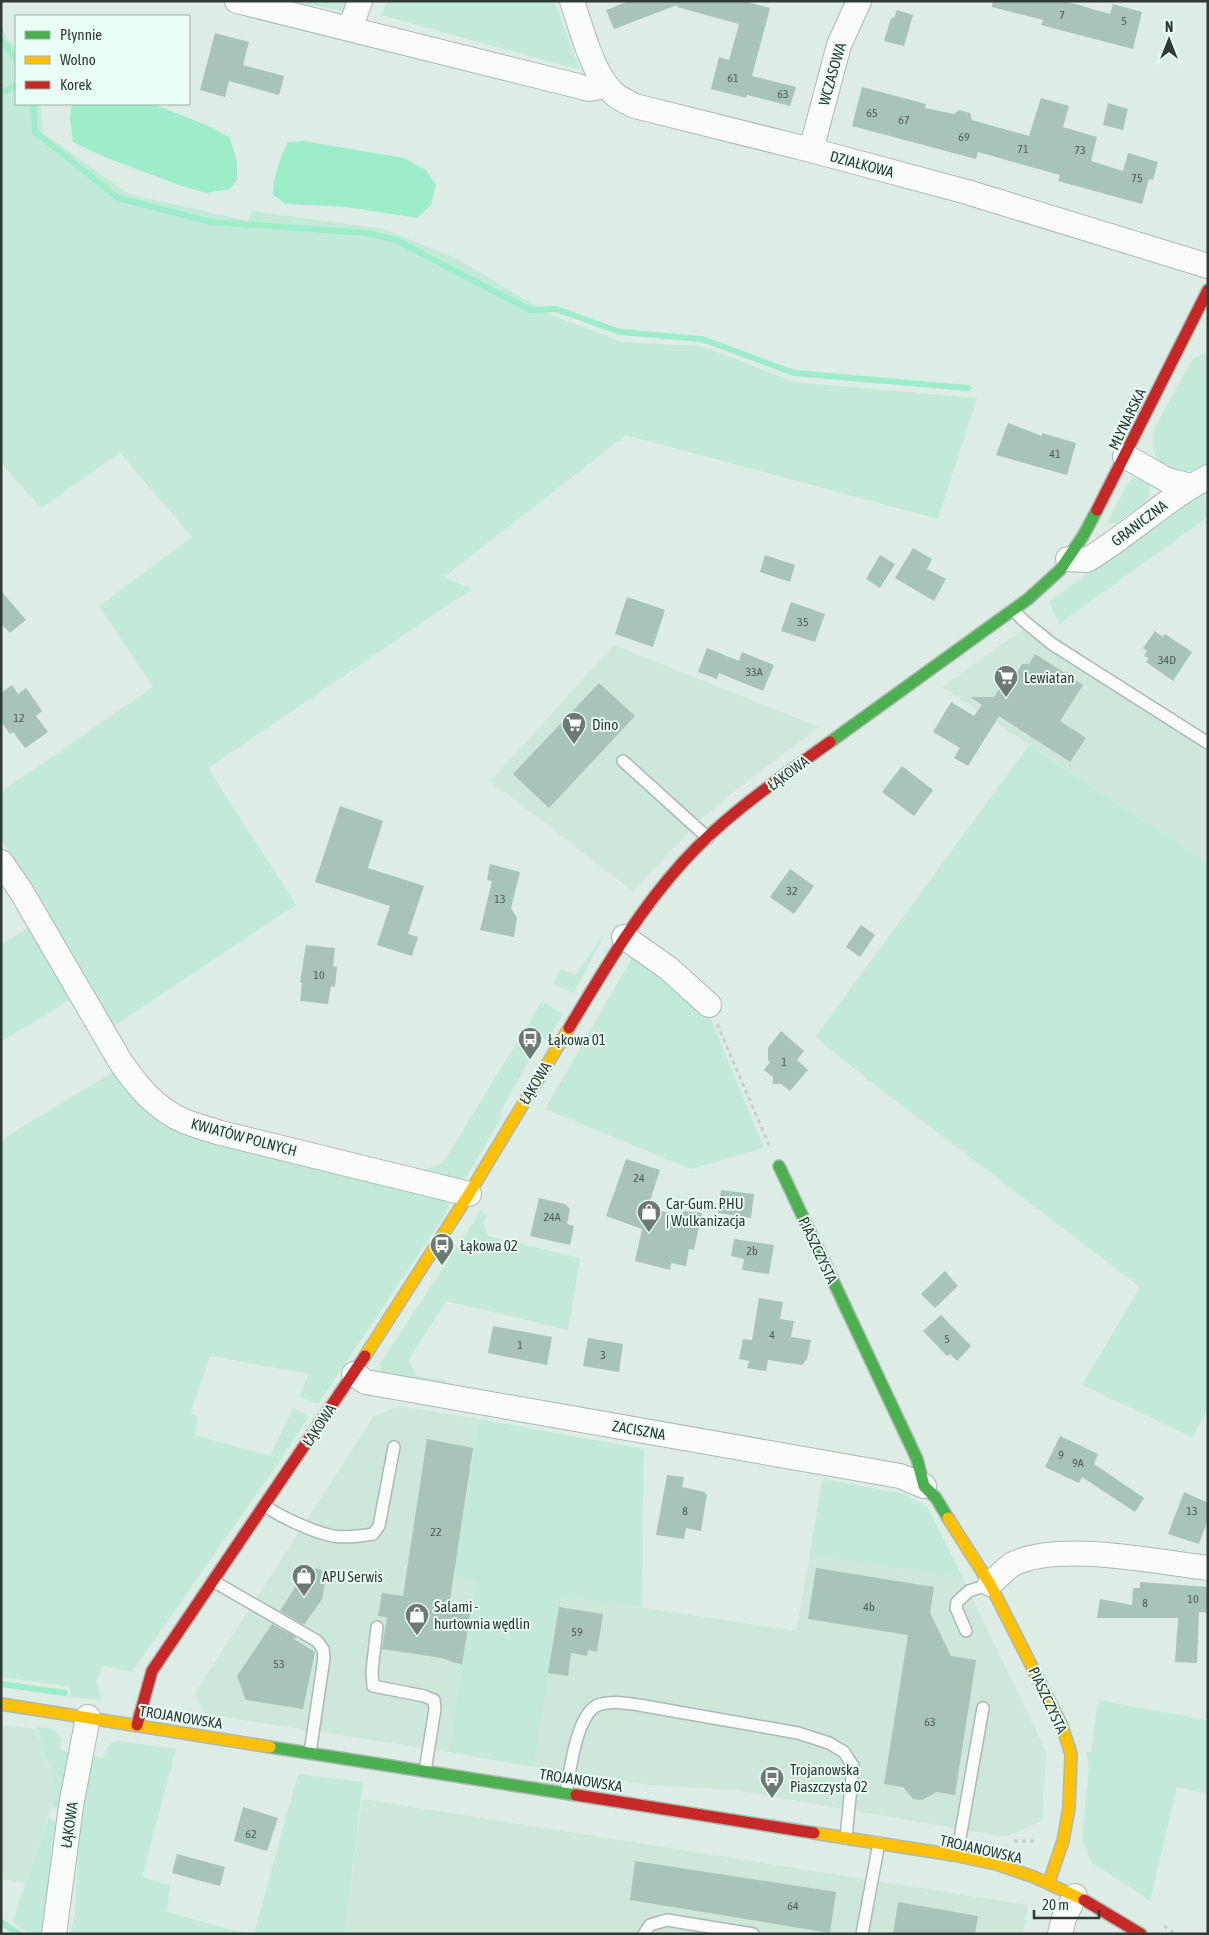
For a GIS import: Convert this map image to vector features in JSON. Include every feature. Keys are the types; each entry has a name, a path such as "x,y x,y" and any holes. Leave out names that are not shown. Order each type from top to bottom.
{"street":[{"path":"237,1 589,89 606,86"},
{"path":"350,29 360,1"},
{"name":"DZIAŁKOWA","path":"572,1 594,61 606,86 620,99 635,106 811,150 967,192 1208,266"},
{"name":"WCZASOWA","path":"811,150 839,45 859,1"},
{"name":"MŁYNARSKA","path":"1068,559 1101,504 1208,290"},
{"path":"1125,456 1167,480 1199,482"},
{"name":"GRANICZNA","path":"1068,559 1087,560 1199,482"},
{"name":"ŁĄKOWA","path":"137,1725 152,1671 354,1374 469,1194 624,937 649,902 684,861 732,815 776,781 1014,610 1060,570 1068,559"},
{"name":"KWIATÓW POLNYCH","path":"1,862 21,891 120,1061 134,1083 151,1100 183,1121 221,1133 469,1194"},
{"path":"624,937 668,968 709,1005"},
{"name":"PIASZCZYSTA","path":"779,1166 917,1459 924,1486 936,1498 990,1584 1062,1726 1071,1754 1071,1790 1067,1823 1049,1882"},
{"name":"ZACISZNA","path":"354,1374 366,1382 900,1476 924,1486"},
{"path":"990,1584 1012,1565 1028,1559 1069,1552 1208,1568"},
{"name":"TROJANOWSKA","path":"1,1704 879,1843 996,1864 1049,1882 1096,1906 1141,1934"},
{"name":"ŁĄKOWA","path":"54,1934 72,1806 88,1717"},
{"path":"1060,1934 1064,1918 1075,1896"}],"lane":[{"path":"1014,610 1024,621 1052,644 1208,743"},
{"path":"622,761 708,838"},
{"path":"264,1506 275,1513 334,1536 373,1534 379,1526 394,1446"},
{"path":"213,1581 317,1641 323,1649 324,1658 310,1753"},
{"path":"966,1632 956,1608 957,1602 970,1591 990,1584"},
{"path":"377,1627 372,1671 374,1686 424,1696 434,1700 435,1709 425,1771"},
{"path":"566,1793 578,1738 585,1716 597,1706 621,1702 798,1733 829,1742 844,1752 853,1766 846,1838"},
{"path":"957,1857 983,1708"},
{"path":"862,1934 879,1843"},
{"path":"644,1934 650,1925 666,1920 753,1934"}],"path":[{"path":"709,1005 779,1166"}],"shaded area":[{"path":"287,1 351,1 346,11"},
{"path":"388,1 554,1 580,70 381,15"},
{"path":"1,23 6,37 15,47 15,105 41,105 43,133 129,194 248,221 252,211 384,229 454,257 551,315 623,342 702,346 794,382 977,398 938,519 626,435 444,577 472,589 208,768 296,905 110,1029 1,839 1,792 153,687 99,606 192,537 120,453 41,508 1,463"},
{"path":"72,105 156,105 211,127 230,138 237,162 237,180 230,189 206,193 107,158 73,142 70,117"},
{"path":"304,141 404,158 426,170 436,185 431,205 417,218 346,207 286,204 273,195 276,174 288,142"},
{"path":"1208,352 1208,467 1185,471 1166,468 1159,462 1155,454 1153,443 1154,429 1193,358"},
{"path":"1131,479 1145,480 1150,484 1150,495 1147,500 1118,522 1111,524 1108,522 1109,519 1128,483"},
{"path":"1208,492 1208,517 1059,624 1049,602 1103,562 1199,496"},
{"path":"1034,621 1208,740 1208,863 942,687"},
{"path":"614,645 819,727 738,788 702,818 633,891 490,781"},
{"path":"1029,745 1208,863 1208,1410 1192,1437 1082,1385 1140,1287 867,1079 815,1037"},
{"path":"29,927 74,997 1,1042 1,945"},
{"path":"605,933 574,993 553,984 561,969 576,974"},
{"path":"632,958 670,986 687,990 707,1009 764,1148 691,1169 545,1109"},
{"path":"542,1001 563,1014 547,1040 542,1038 499,1114 502,1117 464,1181 417,1172 443,1163"},
{"path":"114,1071 142,1103 438,1195 447,1201 449,1209 318,1404 299,1397 309,1374 210,1356 190,1414 198,1417 195,1435 270,1456 293,1408 309,1416 132,1672 103,1666 97,1682 102,1700 70,1697 70,1687 1,1677 1,1140"},
{"path":"481,1210 487,1215 483,1222 488,1236 580,1258 568,1330 446,1301 409,1359 416,1376 447,1381 441,1387 383,1374 380,1364"},
{"path":"399,1406 479,1419 453,1577 476,1581 449,1752 204,1714 195,1693 374,1416"},
{"path":"479,1419 644,1449 642,1607 560,1596 534,1767 449,1752 476,1581 453,1577"},
{"path":"822,1479 905,1494 928,1508 963,1578 810,1554"},
{"path":"810,1554 963,1578 1046,1752 1042,1821 1006,1837 735,1790 650,1785 534,1767 560,1595 796,1631"},
{"path":"1098,1700 1207,1720 1208,1714 1208,1794 1177,1787 1150,1901 1091,1862 1082,1839 1089,1769 1086,1752 1091,1752"},
{"path":"1,1724 36,1729 57,1793 26,1883 1,1879"},
{"path":"36,1726 53,1729 61,1738 60,1750 70,1753 60,1808 52,1807 57,1793"},
{"path":"119,1741 176,1749 142,1877 170,1885 167,1912 248,1934 70,1934 75,1913 79,1831 93,1756 103,1758 106,1749 111,1743"},
{"path":"298,1774 363,1782 345,1934 254,1934"},
{"path":"362,1799 1028,1905 1023,1934 345,1934"},
{"path":"49,1818 57,1822 51,1850 50,1883 43,1934 29,1934 12,1922"}],"building":[{"path":"629,1 744,1 770,8 752,76 796,87 790,106 747,95 746,98 711,89 719,57 729,60 739,24 677,7 677,5 614,29 606,10"},
{"path":"993,1 1065,1 1110,14 1113,4 1142,12 1133,49 1041,25 1043,20 992,7"},
{"path":"897,10 913,15 904,46 884,41 891,18 894,18"},
{"path":"215,33 249,42 243,65 284,76 279,95 229,81 225,97 200,90"},
{"path":"862,87 926,104 925,108 954,114 959,110 970,113 972,120 1029,136 1041,98 1069,106 1063,127 1097,137 1091,161 1123,171 1128,153 1158,162 1153,180 1149,179 1142,204 1058,181 1060,175 978,152 976,159 852,126"},
{"path":"1108,103 1128,109 1123,130 1103,125"},
{"path":"1008,423 1042,436 1042,433 1076,443 1067,475 996,455"},
{"path":"913,548 932,559 927,569 946,579 934,601 895,578"},
{"path":"765,555 795,565 790,582 760,572"},
{"path":"880,555 895,564 880,588 866,579"},
{"path":"1,591 26,620 10,633 1,624"},
{"path":"627,597 665,610 653,647 615,634"},
{"path":"791,602 825,614 815,642 781,631"},
{"path":"1155,631 1163,637 1165,634 1192,652 1173,681 1146,662 1149,658 1144,656 1147,651 1143,648"},
{"path":"707,648 739,661 742,652 774,665 763,691 719,673 717,679 698,672"},
{"path":"1035,654 1083,685 1060,721 1086,738 1070,762 999,716 968,766 954,758 960,748 933,732 951,702 974,716 982,705 970,697 994,697 1007,677 1014,677 1022,664 1029,664"},
{"name":"Dino","path":"599,683 635,716 549,808 513,774"},
{"path":"12,685 18,694 26,688 42,711 36,716 48,732 25,748 13,732 10,734 1,721 1,693"},
{"path":"902,766 933,790 914,816 882,792"},
{"path":"340,806 383,821 368,868 424,886 408,934 418,937 412,956 377,945 390,906 315,882"},
{"path":"490,864 520,872 511,908 517,918 514,937 480,930 492,881 487,880"},
{"path":"790,869 814,886 794,914 770,897"},
{"path":"861,925 875,935 860,957 846,947"},
{"path":"306,945 335,948 333,966 337,967 335,987 331,986 328,1004 300,1001 302,983 300,982"},
{"path":"781,1031 804,1051 797,1060 808,1070 790,1091 781,1084 773,1084 773,1077 764,1070 770,1062 768,1060 768,1048"},
{"path":"626,1159 660,1170 648,1207 682,1217 683,1211 702,1213 694,1250 689,1249 686,1266 671,1263 670,1270 635,1261 642,1229 606,1216"},
{"path":"721,1190 754,1194 751,1218 718,1213"},
{"path":"539,1198 565,1204 570,1209 567,1224 574,1226 570,1245 530,1236"},
{"path":"734,1239 774,1245 769,1274 742,1270 744,1259 731,1256"},
{"path":"945,1271 958,1286 935,1308 921,1294"},
{"path":"759,1298 783,1302 780,1319 794,1321 791,1337 811,1340 807,1359 802,1365 768,1360 766,1371 747,1368 749,1361 739,1359 743,1339 752,1340"},
{"path":"941,1315 971,1346 957,1361 950,1354 947,1356 923,1331"},
{"path":"493,1326 552,1337 547,1365 488,1353"},
{"path":"588,1338 623,1344 619,1372 583,1366"},
{"path":"1060,1436 1098,1454 1094,1464 1144,1498 1135,1512 1082,1477 1079,1483 1045,1467"},
{"path":"427,1439 473,1448 449,1606 471,1609 462,1665 442,1658 382,1649 387,1617 378,1616 382,1593 403,1596"},
{"path":"667,1475 684,1477 682,1487 707,1494 701,1531 686,1528 684,1539 656,1535"},
{"path":"1184,1492 1208,1503 1208,1519 1199,1544 1168,1534"},
{"path":"308,1567 327,1571 322,1599 304,1625 280,1611"},
{"path":"816,1568 934,1587 930,1613 951,1656 976,1660 955,1795 937,1792 922,1800 913,1799 903,1787 884,1784 908,1635 808,1619"},
{"path":"1140,1582 1208,1587 1208,1613 1199,1612 1197,1663 1175,1662 1178,1618 1097,1618 1100,1599 1132,1605 1133,1588 1140,1588"},
{"path":"559,1607 603,1614 597,1652 588,1650 587,1656 571,1653 568,1676 548,1673"},
{"path":"272,1624 296,1637 294,1639 315,1652 303,1709 246,1700 237,1676"},
{"path":"243,1807 278,1818 267,1851 234,1841"},
{"path":"177,1854 225,1867 220,1886 172,1873"},
{"path":"635,1861 836,1892 830,1933 630,1900"},
{"path":"898,1902 978,1916 975,1934 893,1934"}],"waterway":[{"path":"1,40 15,57"},
{"path":"1,93 15,86"},
{"path":"33,105 35,132 118,198 211,222 367,233 396,240 530,310 556,309 620,332 702,339 794,373 968,388"},
{"path":"1,1684 65,1693"},
{"path":"1,1922 19,1934"}],"traffic: fast":[{"path":"830,742 1028,599 1060,570 1083,536 1097,510"},
{"path":"779,1166 917,1459 924,1486 936,1498 948,1518"},
{"path":"270,1747 576,1795"}],"traffic: slow":[{"path":"365,1356 469,1194 569,1028"},
{"path":"948,1518 990,1584 1062,1726 1071,1754 1069,1808 1063,1841 1049,1882"},
{"path":"1,1704 270,1747"},
{"path":"814,1833 953,1855 996,1864 1034,1877 1084,1900"}],"traffic: jam":[{"path":"1097,510 1208,290"},
{"path":"569,1028 608,963 636,922 666,881 683,862 735,813 830,742"},
{"path":"137,1725 152,1671 365,1356"},
{"path":"576,1795 814,1833"},
{"path":"1084,1900 1141,1934"}],"place":[{"name":"Lewiatan","path":"1006,698"},
{"name":"Dino","path":"574,745"},
{"name":"Łąkowa 01","path":"530,1060"},
{"name":"Car-Gum. PHU | Wulkanizacja","path":"649,1233"},
{"name":"Łąkowa 02","path":"442,1266"},
{"name":"APU Serwis","path":"304,1597"},
{"name":"Salami - hurtownia wędlin","path":"417,1636"},
{"name":"Trojanowska Piaszczysta 02","path":"772,1799"}]}
